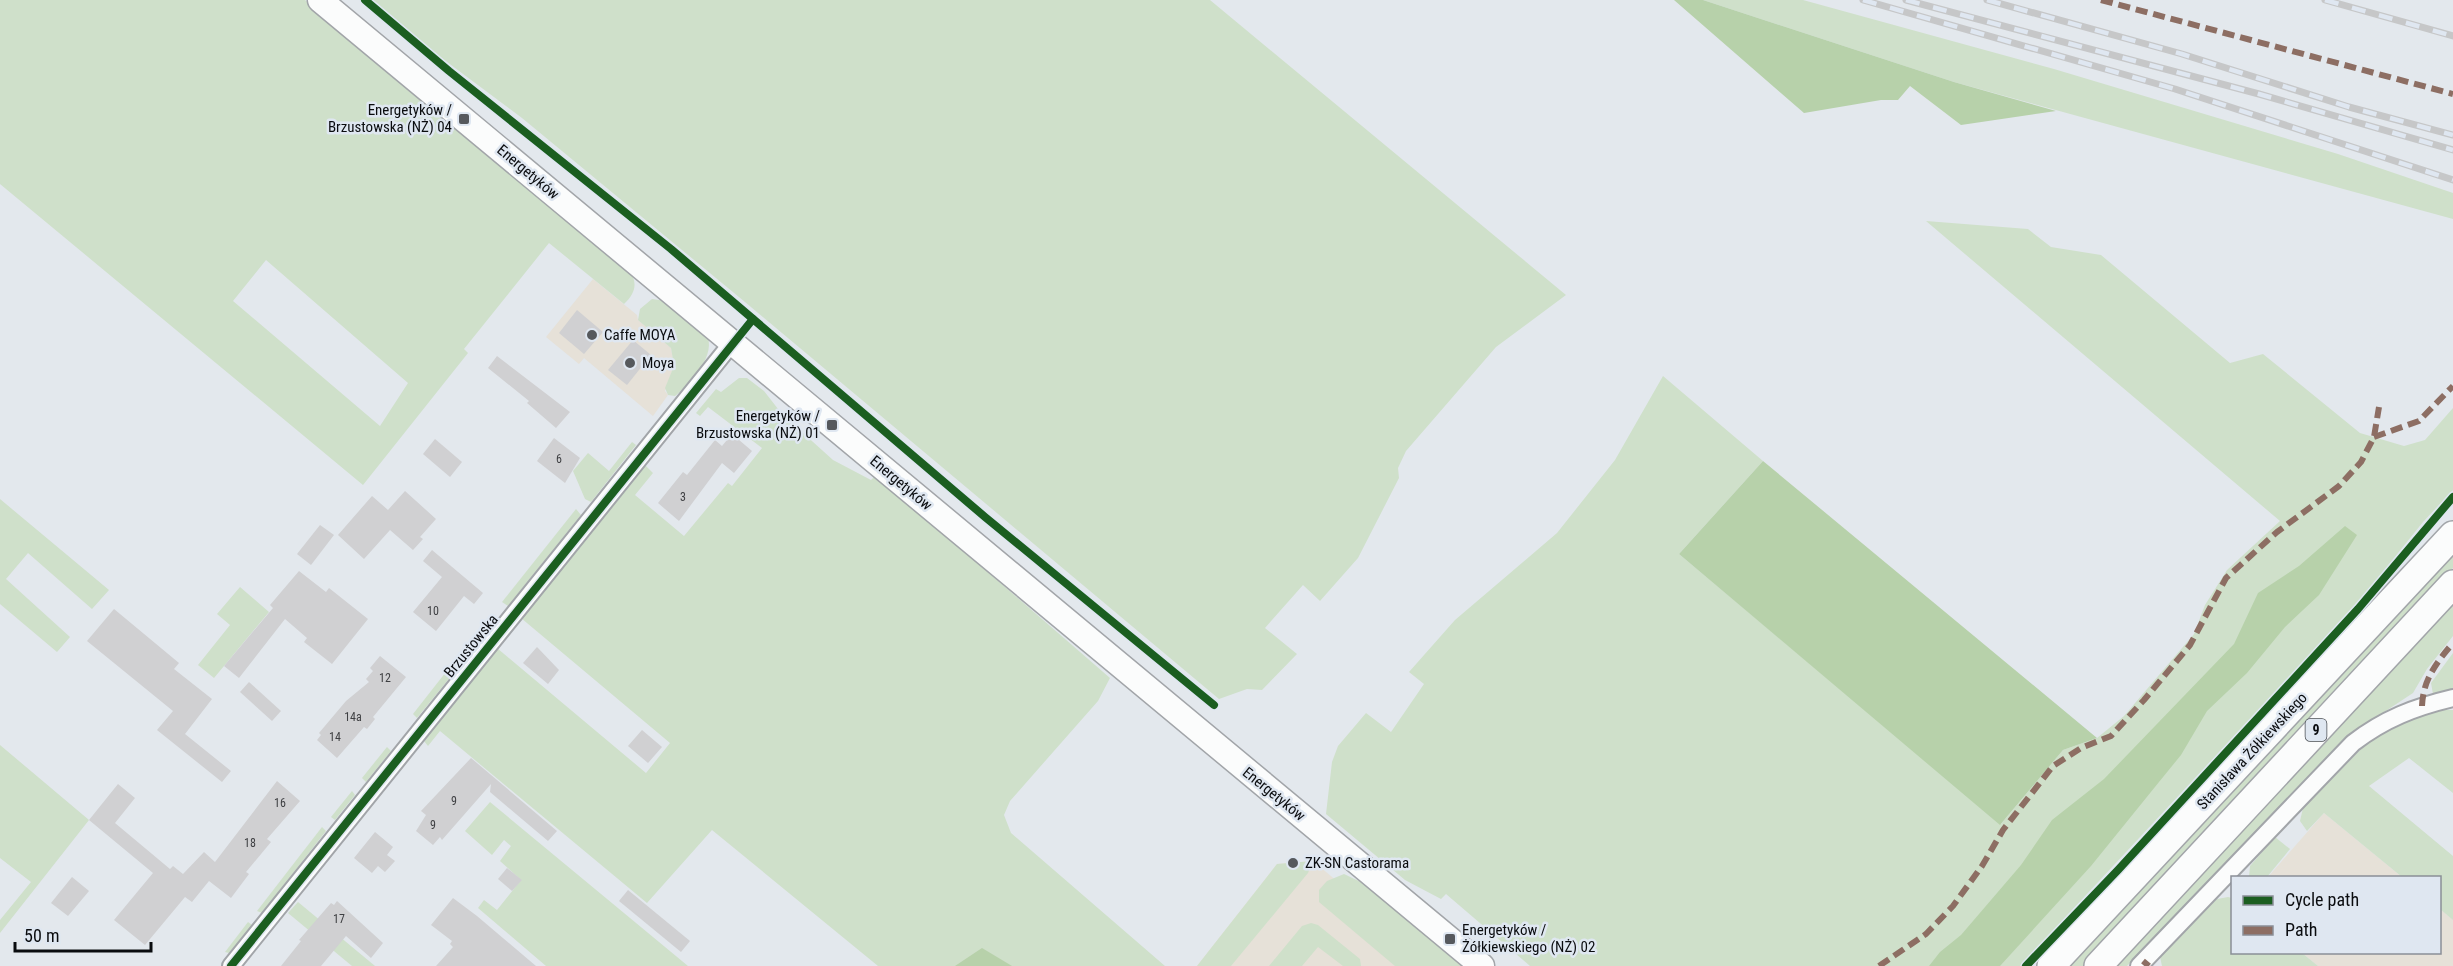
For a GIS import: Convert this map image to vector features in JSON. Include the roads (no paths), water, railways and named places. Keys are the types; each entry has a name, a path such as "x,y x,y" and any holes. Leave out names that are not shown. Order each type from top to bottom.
{"main road":[{"name":"Energetyków","path":"320,0 1482,966"},
{"name":"Stanisława Żółkiewskiego","path":"2051,966 2453,535"},
{"name":"9","path":"2098,966 2453,584"}],"street":[{"name":"Brzustowska","path":"231,966 732,343"},
{"path":"2139,966 2353,743 2379,723 2401,713 2453,698"}],"railway":[{"path":"1863,0 2175,89 2453,180"},
{"path":"1906,0 2259,94 2453,150"},
{"path":"1987,0 2182,54 2349,107 2453,135"},
{"path":"2325,0 2453,36"}],"place":[{"name":"Energetyków / Brzustowska (NŻ) 04","path":"464,119"},
{"name":"Caffe MOYA","path":"592,335"},
{"name":"Moya","path":"630,363"},
{"name":"Energetyków / Brzustowska (NŻ) 01","path":"832,425"},
{"name":"ZK-SN Castorama","path":"1293,863"},
{"name":"Energetyków / Żółkiewskiego (NŻ) 02","path":"1450,939"}]}
